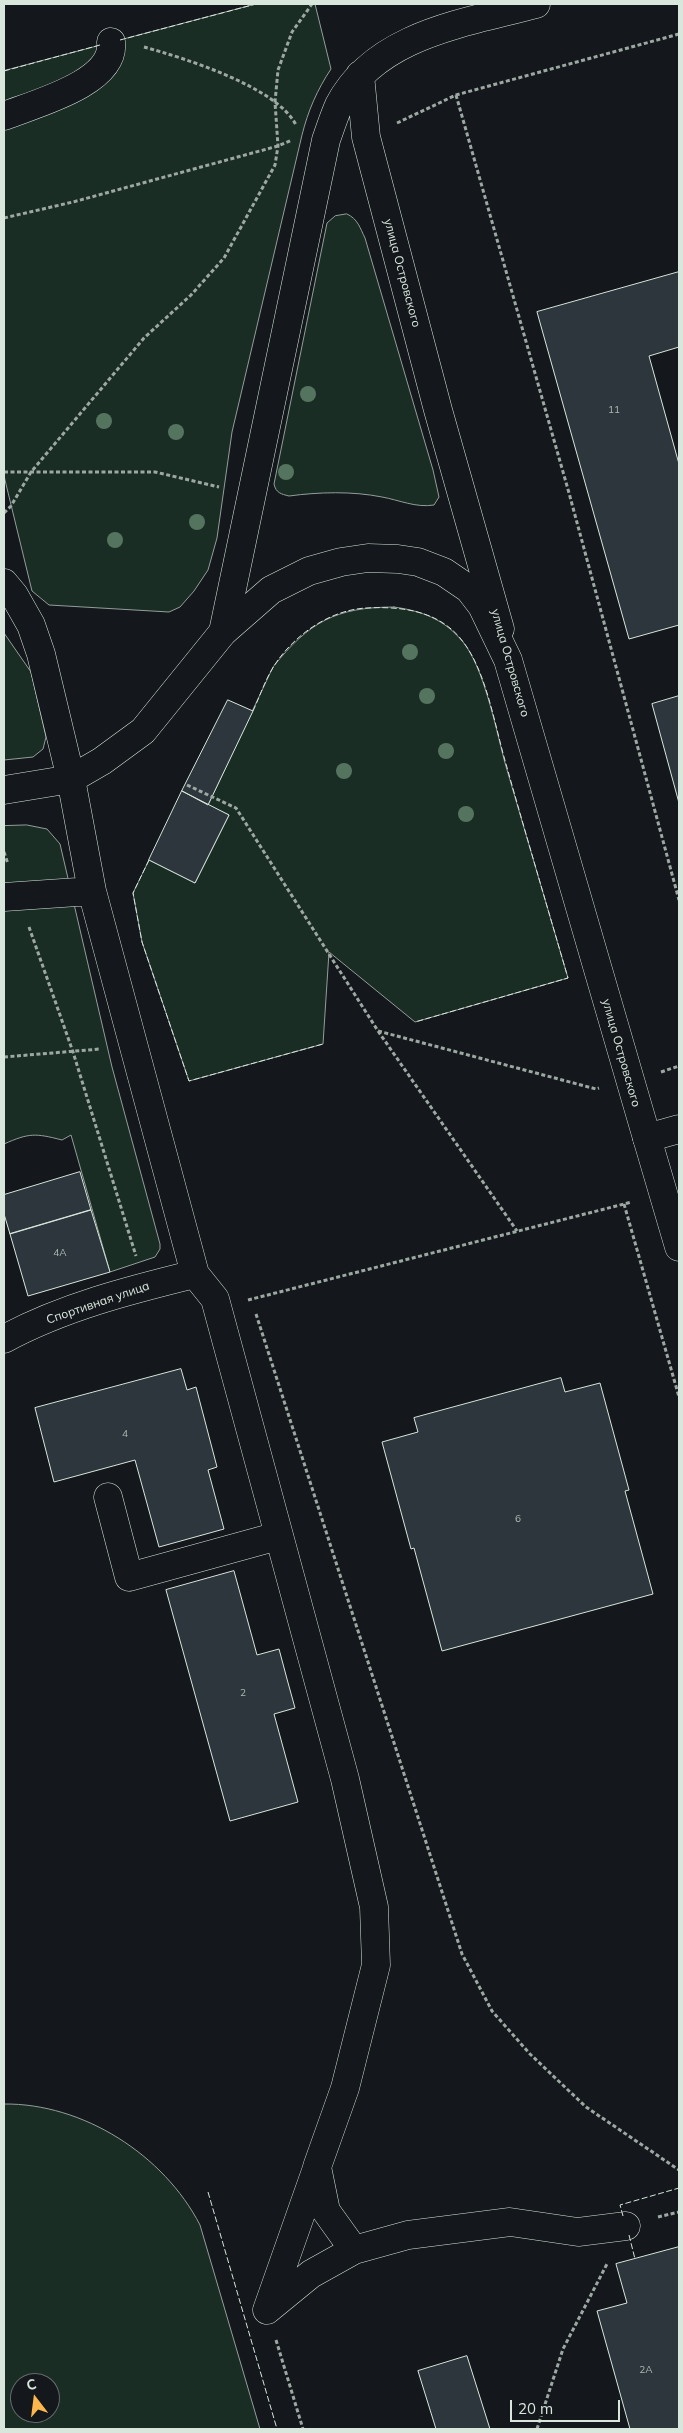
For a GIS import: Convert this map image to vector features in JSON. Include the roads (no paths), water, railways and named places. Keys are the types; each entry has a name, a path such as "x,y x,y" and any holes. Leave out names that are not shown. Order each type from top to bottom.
{"street":[{"path":"223,632 326,140 339,104 360,76 380,56 403,44 432,33 536,4"},
{"path":"4,116 89,81 106,64 112,51 111,42"},
{"name":"улица Островского","path":"360,76 366,137 438,410 628,1081 679,1247"},
{"path":"4,790 39,786 71,778 102,762 143,732 223,632 271,590 309,571 368,558 418,562 444,572 469,589 482,606 508,660"},
{"path":"4,583 14,595 31,626 41,654 71,778 92,891 133,1046 195,1274 215,1299 345,1779 374,1907 376,1966 345,2088 268,2310 311,2274 354,2250 408,2235 458,2227 510,2222 578,2232 626,2226"},
{"path":"11,897 92,891"},
{"path":"647,1138 679,1128"},
{"name":"Спортивная улица","path":"4,1339 56,1316 145,1287 195,1274"},
{"path":"108,1497 129,1577 278,1536"},
{"path":"317,2167 326,2211 354,2250"}]}
